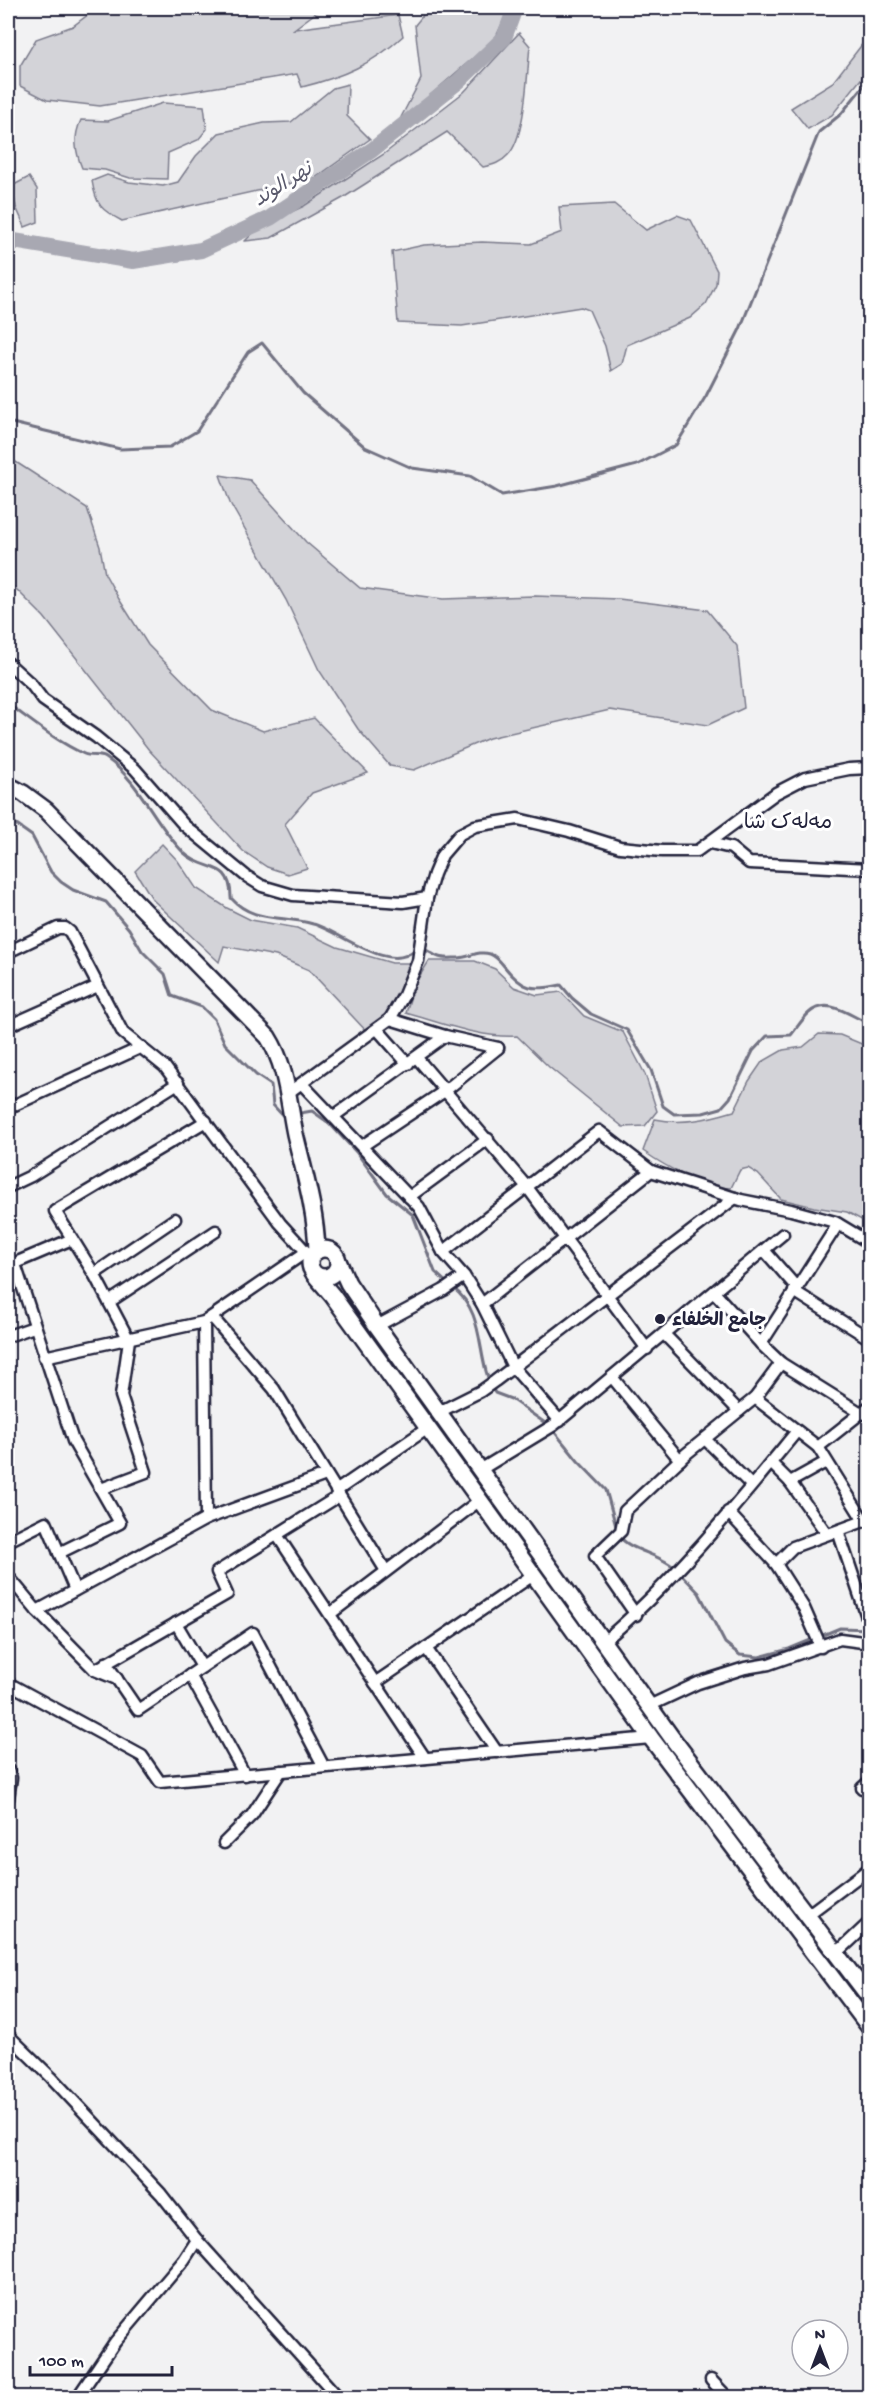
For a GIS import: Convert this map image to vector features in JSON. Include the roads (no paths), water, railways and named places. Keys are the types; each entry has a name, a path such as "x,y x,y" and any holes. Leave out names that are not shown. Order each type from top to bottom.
{"main road":[{"path":"8,785 46,810 263,1029 281,1062 314,1217 348,1283 649,1706 870,1998"},
{"path":"314,1217 310,1266 314,1274 332,1294 651,1738 870,2028"},
{"path":"311,1253 326,1249 336,1257 337,1269 331,1276 322,1277 314,1274"},
{"path":"560,1612 567,1610 574,1602"},
{"path":"572,1629 576,1623 587,1620"},
{"path":"798,1932 808,1930 809,1919"},
{"path":"814,1955 818,1944 825,1943 832,1949"}],"street":[{"path":"8,663 31,684 43,700 135,769 184,825 246,876 262,886 293,895 314,897 404,902 427,898"},
{"path":"289,1098 302,1084 390,1020 404,995 418,960 427,898 434,874 442,855 460,834 475,826 518,819 559,828 620,847 662,851 697,851 776,793 804,778 849,769 870,768"},
{"path":"710,843 730,848 749,863 870,869"},
{"path":"9,947 58,928 64,928 71,934 123,1033 165,1066 280,1223 311,1253 208,1319 129,1340 117,1339 44,1357"},
{"path":"8,1026 98,986"},
{"path":"362,1146 446,1090 498,1048 390,1020"},
{"path":"378,1030 446,1090 488,1139 527,1187 646,1349"},
{"path":"334,1116 445,1036"},
{"path":"8,1108 142,1047"},
{"path":"8,1187 31,1176 178,1083"},
{"path":"302,1084 419,1207 443,1252 464,1276 482,1305 513,1367 553,1426"},
{"path":"102,1489 146,1472 121,1396 129,1340 55,1211 206,1121"},
{"path":"443,1252 599,1131 651,1171 735,1198 791,1210 838,1224 870,1243"},
{"path":"409,1197 488,1139"},
{"path":"482,1305 651,1171"},
{"path":"439,1412 491,1384 735,1198"},
{"path":"93,1274 175,1219"},
{"path":"761,1344 838,1224"},
{"path":"109,1302 216,1231"},
{"path":"480,1470 553,1426 783,1234"},
{"path":"59,1552 120,1523 73,1440 11,1265 72,1239"},
{"path":"764,1250 795,1290 870,1339"},
{"path":"377,1326 444,1290 464,1276"},
{"path":"714,1292 781,1363 867,1411 818,1448"},
{"path":"208,1319 274,1389 386,1571"},
{"path":"207,1519 208,1319"},
{"path":"8,1336 34,1328"},
{"path":"664,1334 739,1411"},
{"path":"636,1615 595,1556 617,1535 625,1511 680,1460 754,1398 781,1363"},
{"path":"612,1377 680,1460"},
{"path":"754,1398 818,1448 864,1521 793,1547 776,1563"},
{"path":"95,1670 227,1594 217,1572 277,1535 428,1428"},
{"path":"603,1642 636,1615 678,1571 796,1431"},
{"path":"705,1439 751,1485"},
{"path":"790,1482 826,1462"},
{"path":"771,1463 832,1532 867,1617"},
{"path":"36,1611 207,1519 326,1475"},
{"path":"330,1614 480,1500"},
{"path":"728,1512 776,1563 804,1608 821,1645"},
{"path":"8,1541 45,1522 75,1590"},
{"path":"277,1535 425,1758"},
{"path":"375,1683 533,1575"},
{"path":"8,1576 36,1611 95,1670 117,1679"},
{"path":"176,1623 202,1667"},
{"path":"106,1663 138,1710 253,1633 324,1767"},
{"path":"649,1706 698,1683 745,1668 769,1664 840,1639 870,1643"},
{"path":"426,1648 497,1752"},
{"path":"190,1675 245,1775"},
{"path":"8,1683 142,1756 160,1782 651,1738"},
{"path":"8,1770 11,1778 8,1799"},
{"path":"224,1843 252,1815 281,1772"},
{"path":"809,1919 870,1868"},
{"path":"832,1949 870,1922"},
{"path":"8,2035 146,2178 197,2240 339,2397"},
{"path":"77,2397 115,2342 184,2260 197,2240"},
{"path":"711,2380 728,2397"}],"waterway":[{"name":"نهر الوند","path":"8,240 133,261 201,250 270,218 372,150 459,81 504,38 515,8"},
{"path":"8,422 120,449 170,447 197,431 248,352 262,343 303,393 365,447 412,468 470,476 502,495 557,486 637,465 676,445 706,396 740,329 819,132 841,114 870,78"},
{"path":"8,704 64,744 84,754 104,757 118,768 184,853 200,863 215,868 227,877 231,898 240,906 259,915 313,924 379,955 405,956 415,949"},
{"path":"8,819 32,836 51,872 61,882 73,890 106,902 129,929 142,951 165,974 172,996 202,1007 214,1019 225,1044 256,1075 271,1085 273,1105 284,1117 286,1116"},
{"path":"422,949 441,958 490,954 498,959 517,980 529,987 543,988 561,985 591,1014 627,1030 651,1070 663,1106 674,1114 703,1113 721,1108 730,1098 753,1051 767,1036 791,1035 806,1015 816,1008 824,1006 839,1009 870,1024"},
{"path":"295,1114 312,1111 329,1123 357,1153 387,1194 413,1215 435,1272 448,1284"},
{"path":"453,1288 464,1298 471,1310 489,1380 495,1393 511,1399 548,1425"},
{"path":"553,1430 606,1490 617,1530"},
{"path":"620,1537 631,1546 662,1559 675,1568"},
{"path":"680,1573 699,1593 725,1643 740,1655 759,1657 789,1649 840,1628 870,1629"}],"place":[{"name":"جامع الخلفاء","path":"660,1319"}],"district":[{"name":"مەلەک شا","path":"788,821"}]}
